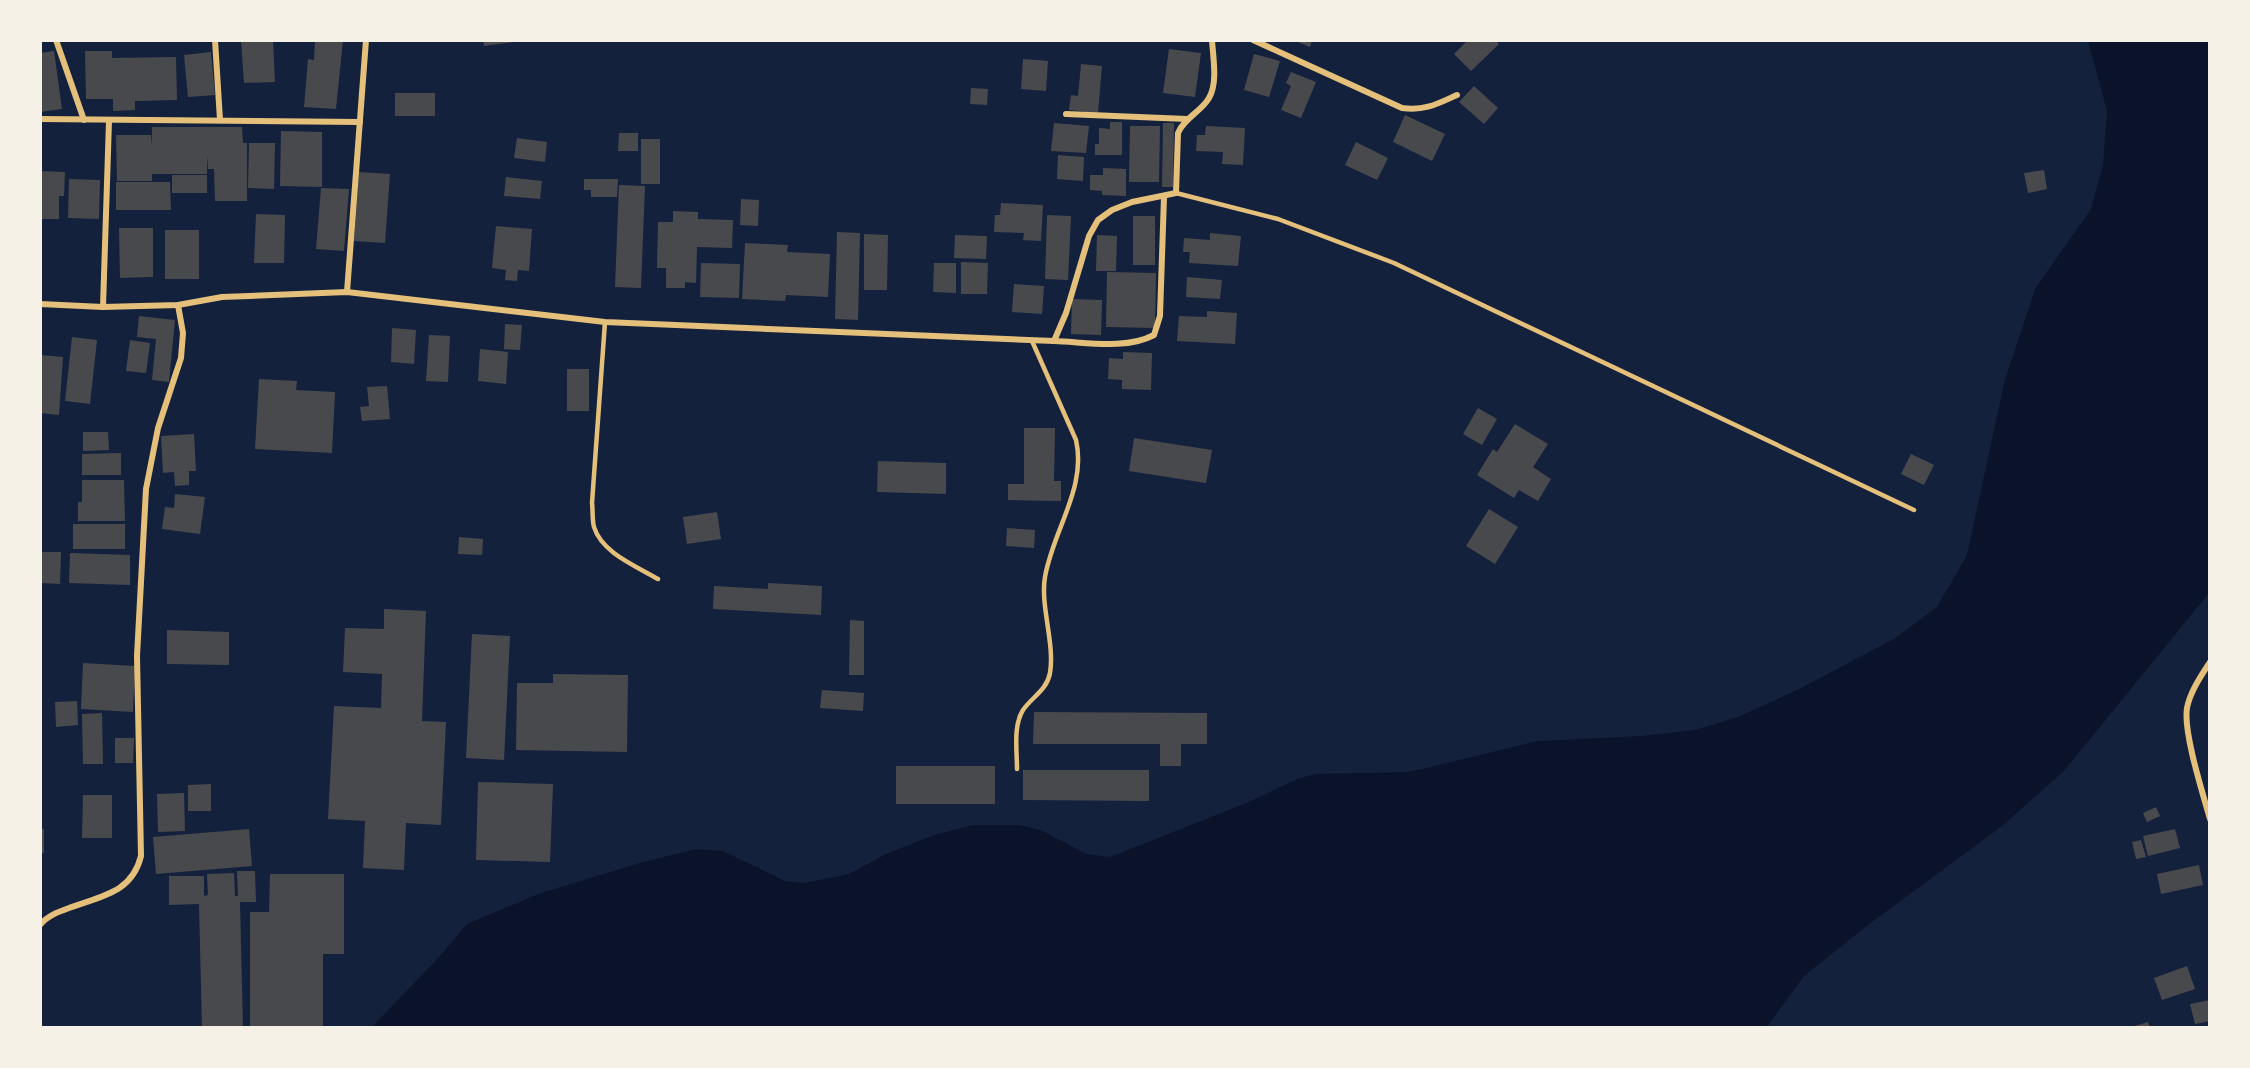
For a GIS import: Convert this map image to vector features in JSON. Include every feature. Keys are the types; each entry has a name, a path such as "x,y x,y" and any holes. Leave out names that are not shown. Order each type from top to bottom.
{"street":[{"path":"56,40 84,120"},
{"path":"215,40 220,120"},
{"path":"347,292 366,40"},
{"path":"1054,341 1066,313 1089,236 1098,220 1112,210 1132,202 1176,193 1178,134 1187,119 1209,99 1212,91 1212,40"},
{"path":"1254,40 1402,108 1417,110 1429,108 1457,94"},
{"path":"1066,114 1187,119"},
{"path":"40,119 360,122"},
{"path":"104,307 109,121"},
{"path":"40,304 104,307 178,305 222,297 347,292 605,322 1112,344 1144,340 1154,335 1159,327 1164,197"},
{"path":"40,925 57,912 116,890 130,882 138,871 141,856 136,656 146,489 158,428 181,358 183,333 178,305"},
{"path":"2210,662 2197,682 2187,708 2187,727 2210,819"}],"lane":[{"path":"1176,193 1278,219 1394,263 1914,510"},
{"path":"605,322 592,503 594,526 602,542 617,555 658,579"},
{"path":"1017,769 1017,727 1023,710 1041,692 1050,675 1051,657 1044,579 1076,484 1079,456 1076,440 1032,341"}],"water":[{"path":"2088,41 2209,41 2209,593 2064,771 2002,826 1868,925 1804,976 1767,1027 372,1027 440,956 467,924 541,893 643,862 696,849 723,851 785,881 804,883 849,874 886,854 934,835 973,825 1019,825 1041,830 1086,854 1110,857 1249,802 1297,779 1315,774 1409,772 1538,741 1641,736 1695,730 1738,717 1799,689 1894,639 1937,607 1967,555 2005,379 2035,289 2091,209 2103,165 2107,111"}],"building":[{"path":"241,40 273,40 275,82 244,83"},
{"path":"315,40 343,40 336,109 304,107 308,59 314,60"},
{"path":"483,40 514,40 514,42 484,46"},
{"path":"1293,40 1312,40 1310,47"},
{"path":"1468,40 1495,40 1499,44 1471,71 1454,54"},
{"path":"1169,49 1201,53 1195,97 1163,93"},
{"path":"54,51 62,109 40,112 40,53"},
{"path":"85,51 112,51 112,58 176,57 177,100 135,101 135,110 113,111 113,99 86,99"},
{"path":"211,52 215,95 188,97 184,55"},
{"path":"1254,54 1280,61 1269,97 1244,90"},
{"path":"1023,59 1048,61 1046,91 1021,89"},
{"path":"1081,64 1102,66 1098,113 1069,110 1071,95 1078,96"},
{"path":"1291,72 1316,82 1301,118 1281,110 1291,86 1286,83"},
{"path":"1474,86 1498,108 1484,124 1459,102"},
{"path":"971,88 988,89 987,105 970,104"},
{"path":"395,93 435,93 435,116 395,116"},
{"path":"1405,115 1445,134 1432,161 1393,142"},
{"path":"1110,122 1122,122 1122,155 1095,155 1095,144 1099,144 1099,128 1110,129"},
{"path":"1054,123 1089,126 1086,153 1051,151"},
{"path":"1163,123 1174,123 1173,187 1162,187"},
{"path":"1130,126 1160,126 1159,182 1129,182"},
{"path":"1206,126 1245,128 1243,165 1222,164 1223,152 1196,151 1197,135 1205,135"},
{"path":"152,127 242,127 243,143 247,143 247,201 215,201 214,169 208,169 207,155 207,174 152,174 152,181 117,181 116,135 151,135 152,145"},
{"path":"281,131 322,132 322,187 280,186"},
{"path":"619,133 638,133 638,151 618,151"},
{"path":"517,138 547,142 545,162 514,158"},
{"path":"641,139 660,139 660,184 641,184"},
{"path":"1356,142 1388,158 1377,180 1345,165"},
{"path":"249,143 275,143 274,189 248,188"},
{"path":"1058,155 1084,157 1083,181 1057,179"},
{"path":"1103,168 1126,169 1126,196 1102,195 1102,191 1090,190 1090,175 1103,175"},
{"path":"2044,170 2047,189 2028,193 2024,173"},
{"path":"40,171 65,172 64,196 59,196 59,219 40,219"},
{"path":"359,172 390,174 385,243 354,241"},
{"path":"172,175 207,175 207,193 172,193"},
{"path":"506,177 542,181 540,199 504,196"},
{"path":"69,179 100,180 99,219 68,218"},
{"path":"584,179 618,179 617,197 591,197 591,190 584,190"},
{"path":"116,182 170,182 171,210 116,210"},
{"path":"619,185 645,186 641,288 615,287"},
{"path":"321,188 349,189 344,251 316,249"},
{"path":"741,199 759,200 758,226 740,225"},
{"path":"1001,203 1043,205 1041,241 1023,240 1024,233 994,232 995,215 1000,215"},
{"path":"673,211 698,212 698,219 733,220 732,248 697,247 696,283 685,282 685,288 666,288 666,268 657,268 658,222 673,222"},
{"path":"256,214 285,215 284,263 254,263"},
{"path":"1047,215 1071,216 1068,280 1045,279"},
{"path":"1133,216 1155,216 1155,265 1133,265"},
{"path":"496,226 532,229 529,271 518,270 517,281 505,280 506,270 492,268"},
{"path":"119,228 153,228 153,277 120,278"},
{"path":"165,230 199,230 199,279 165,279"},
{"path":"837,232 860,233 858,320 835,319"},
{"path":"1210,233 1241,236 1238,266 1189,263 1190,252 1183,252 1184,238 1210,240"},
{"path":"864,234 888,235 887,290 864,290"},
{"path":"955,235 987,236 986,259 954,258"},
{"path":"1097,235 1117,236 1116,271 1096,271"},
{"path":"745,243 788,245 787,252 830,254 828,297 786,295 785,301 742,299"},
{"path":"961,262 988,263 987,294 961,294"},
{"path":"701,263 740,264 739,298 700,297"},
{"path":"934,263 956,263 956,293 933,292"},
{"path":"1107,272 1156,273 1155,328 1106,327"},
{"path":"1187,277 1222,280 1220,299 1186,297"},
{"path":"1014,284 1044,286 1042,314 1012,312"},
{"path":"1072,299 1102,300 1101,335 1071,334"},
{"path":"1207,311 1237,313 1235,344 1177,341 1179,316 1207,317"},
{"path":"139,316 175,320 169,382 152,380 156,339 137,337"},
{"path":"505,324 522,325 520,350 504,349"},
{"path":"392,328 416,330 414,364 391,362"},
{"path":"429,335 450,336 448,382 426,381"},
{"path":"72,337 97,340 90,404 65,401"},
{"path":"130,340 150,343 146,373 126,371"},
{"path":"480,349 508,352 506,384 478,381"},
{"path":"1123,352 1152,353 1151,390 1122,389 1122,380 1108,379 1109,358 1123,359"},
{"path":"40,355 63,357 59,415 40,413"},
{"path":"567,369 589,369 589,411 567,411"},
{"path":"259,379 297,381 296,390 335,392 332,453 255,449"},
{"path":"387,386 390,419 362,421 360,407 369,406 367,387"},
{"path":"1478,408 1497,419 1482,445 1463,434"},
{"path":"1515,424 1548,444 1533,467 1551,479 1538,501 1519,490 1514,498 1477,475 1493,449 1497,452"},
{"path":"1024,428 1055,428 1054,481 1061,481 1061,501 1008,500 1008,484 1024,484"},
{"path":"83,432 108,432 109,450 83,451"},
{"path":"194,434 196,471 189,471 189,485 175,486 174,472 163,473 161,436"},
{"path":"1134,438 1212,450 1206,483 1129,471"},
{"path":"121,453 121,475 82,475 82,454"},
{"path":"1911,454 1934,465 1924,485 1901,474"},
{"path":"878,461 946,463 946,494 877,492"},
{"path":"82,480 124,480 125,521 78,521 78,502 82,502"},
{"path":"175,494 205,497 200,534 162,529 165,507 174,508"},
{"path":"1489,509 1518,527 1495,564 1466,546"},
{"path":"717,512 721,539 687,544 683,517"},
{"path":"73,524 125,524 125,549 73,549"},
{"path":"1007,528 1035,530 1034,548 1006,546"},
{"path":"459,537 483,539 482,555 458,554"},
{"path":"42,552 61,552 60,584 41,583"},
{"path":"70,553 130,555 130,585 69,583"},
{"path":"768,583 822,586 821,615 713,609 714,586 768,589"},
{"path":"384,609 426,611 422,721 446,722 441,825 406,823 404,870 363,868 365,821 328,819 334,706 381,708 382,674 343,672 345,628 384,629"},
{"path":"850,620 864,621 864,675 849,675"},
{"path":"167,630 229,632 229,665 167,664"},
{"path":"472,634 510,636 504,760 466,758"},
{"path":"83,663 135,666 133,712 81,709"},
{"path":"553,674 628,675 627,752 516,750 517,683 553,683"},
{"path":"822,690 864,693 863,711 820,708"},
{"path":"77,701 78,725 56,727 55,702"},
{"path":"1034,712 1207,713 1207,744 1181,744 1181,766 1160,766 1160,744 1033,744"},
{"path":"102,713 103,764 83,764 82,714"},
{"path":"115,738 134,738 133,763 115,763"},
{"path":"896,766 995,766 995,804 896,804"},
{"path":"1023,770 1149,770 1149,801 1023,800"},
{"path":"478,782 553,784 550,862 476,860"},
{"path":"211,784 211,811 188,811 188,785"},
{"path":"184,793 185,831 158,832 157,794"},
{"path":"83,795 112,795 112,838 82,838"},
{"path":"2156,807 2160,816 2147,822 2143,813"},
{"path":"40,829 44,829 44,853 40,853"},
{"path":"249,829 252,866 156,874 153,837"},
{"path":"2175,829 2180,848 2148,856 2143,836"},
{"path":"2141,840 2146,857 2136,859 2132,842"},
{"path":"2199,865 2203,885 2161,894 2157,874"},
{"path":"237,871 255,871 256,902 240,902 243,1028 202,1028 199,904 169,905 169,876 204,876 204,896 208,895 207,874 234,873 235,896 238,896"},
{"path":"270,874 344,874 344,954 323,954 323,1028 250,1028 250,912 269,912"},
{"path":"2187,966 2195,989 2162,1000 2154,978"},
{"path":"2210,1000 2210,1021 2195,1024 2190,1004"},
{"path":"2148,1022 2150,1028 2131,1028 2131,1027"}]}
